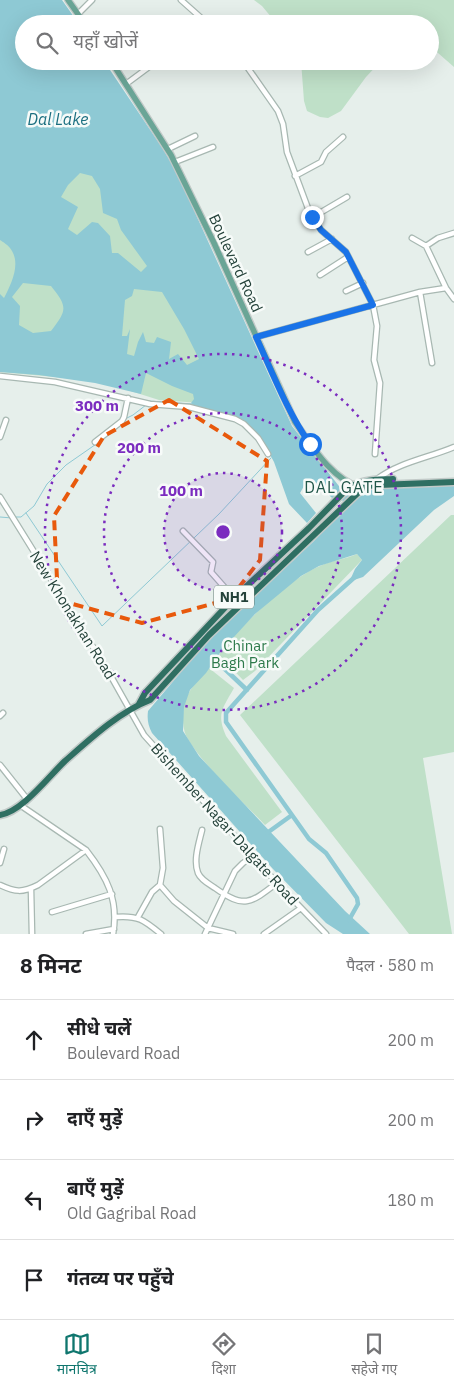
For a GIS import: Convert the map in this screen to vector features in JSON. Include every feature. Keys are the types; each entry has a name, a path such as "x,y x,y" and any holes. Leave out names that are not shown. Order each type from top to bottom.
{"highway":[{"path":"349,488 365,481 454,478"},
{"name":"NH1","path":"0,815 8,813 20,805 67,760 107,727 130,710 150,700 209,634 362,489 367,486 379,485 454,482"},
{"name":"NH1","path":"139,705 145,693 234,598 349,488"},
{"path":"276,558 282,564"}],"main road":[{"path":"68,0 78,14"},
{"name":"Boulevard Road","path":"117,70 175,162 295,422 310,444 349,488 362,489"}],"street":[{"path":"78,14 92,0"},
{"path":"180,0 198,15"},
{"path":"126,84 145,70"},
{"path":"249,70 278,111 283,124 287,152 312,217 321,230 348,257 373,305 377,326 374,360 380,383 375,454"},
{"path":"168,149 195,136"},
{"path":"295,176 321,162 326,152 343,137"},
{"path":"175,162 213,147"},
{"path":"312,217 347,197"},
{"path":"426,246 438,238 454,232"},
{"path":"412,238 426,246 447,289 454,299"},
{"path":"308,252 332,239"},
{"path":"320,275 348,257"},
{"path":"346,291 363,283"},
{"path":"256,337 420,292 454,287"},
{"path":"420,292 432,363"},
{"path":"0,376 56,382 150,404 189,407 235,419 244,424 258,438 268,454"},
{"path":"95,442 122,421 128,398"},
{"path":"0,437 6,420"},
{"path":"376,480 402,464 454,447"},
{"name":"New Khonakhan Road","path":"0,497 108,671 130,710"},
{"path":"183,531 212,562 210,572 234,598"},
{"name":"Bishember Nagar-Dalgate Road","path":"130,710 144,735 276,883 326,934"},
{"path":"0,765 27,799"},
{"path":"20,805 86,850 102,873 112,894 115,917 113,931 86,934"},
{"path":"138,917 152,892 160,885 163,868 160,829"},
{"path":"202,830 198,850 198,872 202,879 225,895 238,900 249,901 260,896 276,883"},
{"path":"0,863 4,849"},
{"path":"0,885 15,892 31,889 86,850"},
{"path":"205,934 235,871 253,856"},
{"path":"160,885 174,901 208,928 233,934"},
{"path":"31,889 32,934"},
{"path":"52,912 112,894"},
{"path":"264,934 301,908"},
{"path":"115,917 138,917 161,934"}],"highlighted area":[{"path":"169,400 267,461 260,560 230,599 142,623 58,600 54,516 104,436"}],"green space":[{"path":"254,0 454,0 454,67 439,54 439,15 270,15"},
{"path":"0,19 15,22 15,70 30,70 256,407 159,400 99,381 0,372"},
{"path":"302,70 373,70 341,111 328,118 320,117 307,111 304,101"},
{"path":"451,515 454,515 454,752 423,758 452,934 409,934 240,715"},
{"name":"Chinar Bagh Park","path":"357,554 362,560 255,671 243,680 219,655 251,618 294,581 325,564"},
{"name":"Chinar Bagh Park","path":"209,668 234,688 221,716 226,736 282,812 265,825 206,764 187,738 183,722 186,699 193,687"}],"water":[{"name":"Dal Lake","path":"0,0 62,0 73,15 15,15 15,70 110,70 177,173 292,426 342,490 353,499 368,489 454,484 454,496 434,510 363,577 354,580 351,578 362,560 357,554 319,566 301,576 255,614 222,650 206,673 190,690 184,707 183,731 199,756 345,911 370,934 343,934 326,923 273,869 152,733 148,720 148,711 209,639 314,541 346,505 338,495 333,499 312,480 308,479 300,493 316,513 307,523 289,504 274,462 262,440 246,422 226,413 216,413 194,406 191,403 194,399 193,394 146,373 141,394 95,383 39,375 0,372 0,294 4,298 12,280 15,267 15,260 9,247 0,240","holes":["80,173 92,176 100,189 103,213 117,219 121,230 147,266 141,272 118,253 112,253 110,236 98,223 92,222 77,235 68,229 78,207 61,197 68,185","23,283 51,286 63,304 63,313 51,331 33,333 19,325 20,306 12,297","134,289 162,292 199,359 187,365 178,354 169,359 171,342 157,337 154,343 146,342 143,332 134,356 127,354 130,329 127,336 122,336 125,300 132,296"]}],"waterway":[{"path":"148,401 193,404"},
{"path":"125,419 146,405"},
{"path":"16,517 21,517 34,506 47,484 66,465 102,440"},
{"path":"26,513 102,626 219,514 271,458"},
{"path":"0,517 12,518"},
{"path":"349,920 358,904 357,898 326,853 309,839 226,722 226,713 318,610 356,576"},
{"path":"211,656 247,690"},
{"path":"267,833 292,815"}],"district":[{"name":"DAL GATE","path":"344,487"}],"route":[{"path":"310,444 286,406 256,337 373,305 346,252 321,230 312,217"}]}
